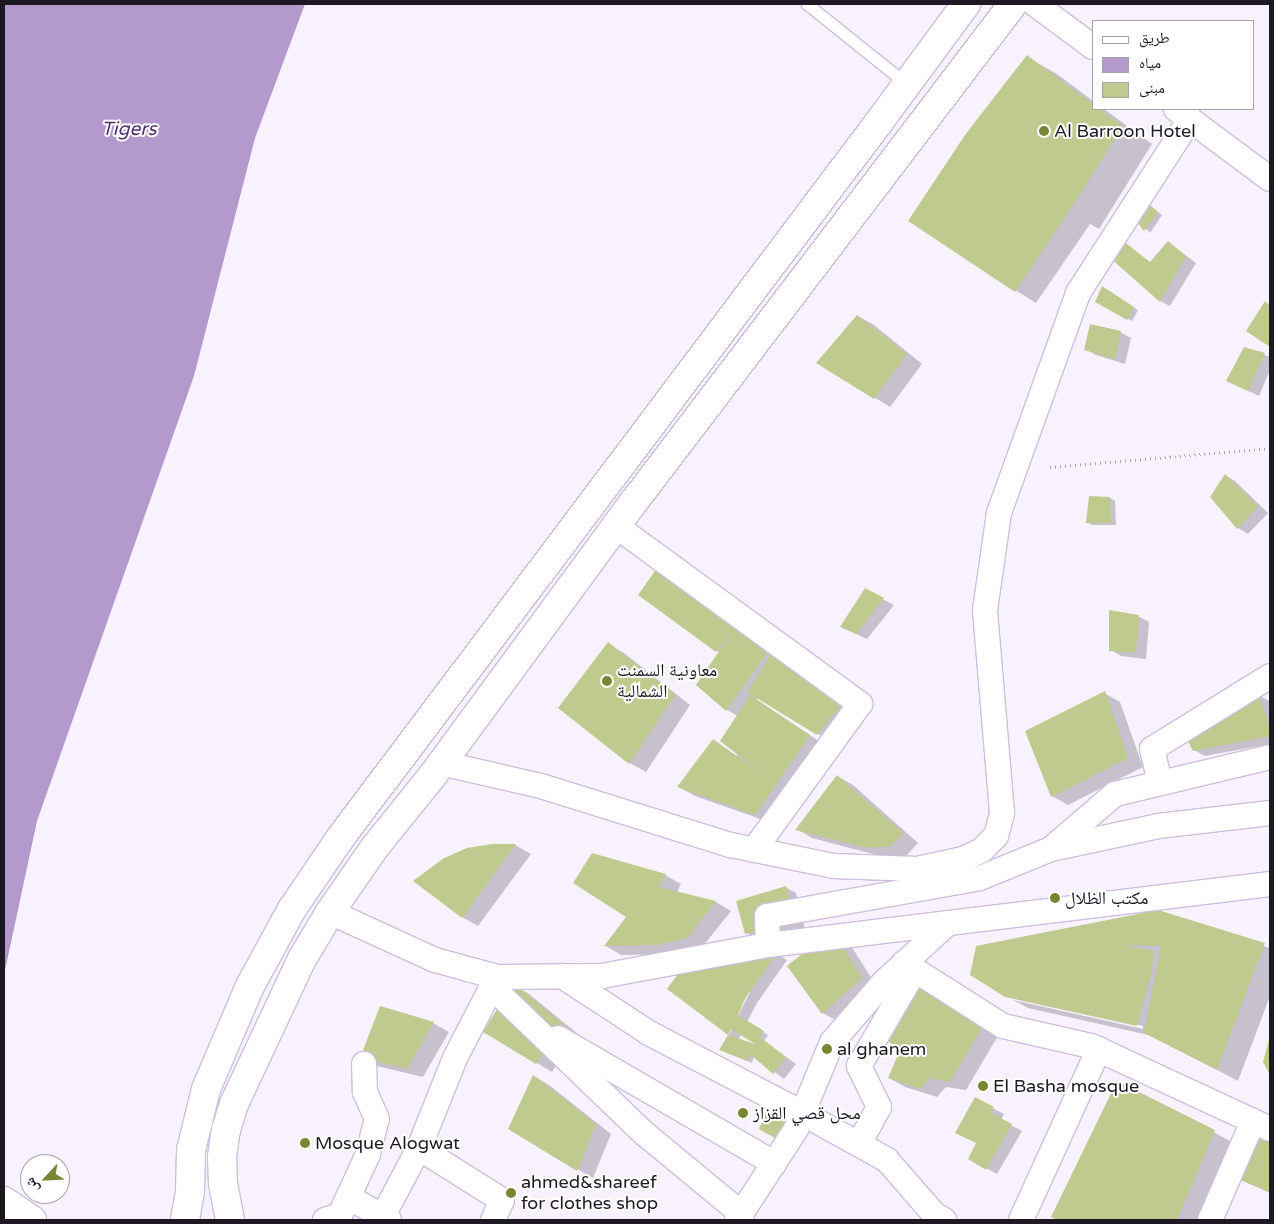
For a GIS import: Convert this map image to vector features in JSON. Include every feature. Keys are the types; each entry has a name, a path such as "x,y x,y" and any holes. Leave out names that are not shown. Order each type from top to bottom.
{"main road":[{"path":"186,1220 190,1192 191,1150 196,1122 206,1088 250,986 275,940 341,837 966,4"},
{"path":"230,1220 223,1184 222,1157 226,1130 234,1104 302,959 330,912 375,847 441,763 616,526 1013,4"},
{"path":"228,1037 260,1049"},
{"path":"4,1202 32,1220"}],"street":[{"path":"1035,4 1092,45"},
{"path":"441,763 541,786 732,846 834,866 917,869 964,859 982,850 996,836 1002,814 985,610 999,514 1078,293 1183,114 1270,179"},
{"path":"616,526 860,704 754,850"},
{"path":"1160,783 1152,749 1270,676"},
{"path":"1050,849 1115,794 1270,757"},
{"path":"768,945 767,916 980,878 1050,849 1158,826 1270,813"},
{"path":"330,912 435,960 495,982 562,976 602,976 768,945 1270,884"},
{"path":"859,1144 879,1107 859,1066 910,967 948,923"},
{"path":"495,982 526,1020 645,1134 739,1217 796,1130 832,1042 884,982 910,967"},
{"path":"910,967 1003,1026 1099,1049 1262,1125 1210,1220"},
{"path":"562,976 649,1033 887,1160 934,1214 944,1220"},
{"path":"348,1198 386,1218 419,1148 455,1058 495,982"},
{"path":"526,1020 774,1163"},
{"path":"1021,1220 1099,1049"},
{"path":"325,1220 340,1215 368,1154 377,1119 365,1092 364,1064"},
{"path":"419,1148 502,1200 493,1220"}],"lane":[{"path":"807,4 907,84"}],"path":[{"path":"1050,467 1270,448"}],"water":[{"name":"Tigers","path":"4,4 305,4 255,138 194,376 37,821 4,975"}],"building":[{"path":"1027,55 1092,103 1092,110 1100,110 1123,126 1015,292 908,221 965,135"},
{"path":"1144,200 1158,212 1144,231 1133,217"},
{"path":"1122,240 1150,262 1168,241 1186,256 1160,302 1109,257"},
{"path":"1102,286 1134,307 1127,320 1095,302"},
{"path":"1265,301 1270,306 1270,347 1246,331"},
{"path":"857,315 907,354 874,399 816,363"},
{"path":"1090,324 1121,331 1115,359 1084,350"},
{"path":"1244,347 1265,353 1248,391 1226,381"},
{"path":"1225,474 1258,506 1237,529 1210,497"},
{"path":"1089,496 1110,497 1111,523 1086,523"},
{"path":"667,554 736,626 767,653 726,711 696,685 733,631 716,652 638,595"},
{"path":"865,588 884,598 856,634 840,627"},
{"path":"1109,610 1139,615 1136,653 1109,651"},
{"path":"608,642 675,695 629,764 558,708"},
{"path":"776,646 846,699 817,735 747,692"},
{"path":"1105,691 1128,758 1051,797 1025,731"},
{"path":"1258,693 1270,728 1270,736 1193,751 1187,739"},
{"path":"750,695 810,735 755,815 677,787 713,739 765,776 720,741"},
{"path":"837,775 903,833 891,846 867,848 795,830"},
{"path":"492,844 516,844 462,918 413,881 444,858 467,848"},
{"path":"592,853 666,874 659,887 716,901 687,938 657,945 604,946 626,917 573,883"},
{"path":"786,886 795,923 745,934 736,901"},
{"path":"1158,910 1265,943 1217,1070 1144,1033 1161,946 1120,945 1154,951 1151,974 1137,1026 1005,997 970,975 976,946"},
{"path":"832,930 862,978 822,1014 787,966"},
{"path":"777,953 746,997 738,1015 764,1031 760,1037 786,1057 773,1074 750,1054 747,1061 719,1050 728,1035 667,989 686,963","holes":["731,1029 755,1044 728,1035"]},
{"path":"912,976 990,1014 950,1082 930,1078 921,1089 888,1078 900,1050 881,1036"},
{"path":"513,983 563,1024 536,1064 483,1032"},
{"path":"380,1006 434,1022 407,1069 360,1058"},
{"path":"1270,1036 1270,1075 1263,1062"},
{"path":"533,1075 596,1124 577,1171 508,1129"},
{"path":"1117,1081 1215,1130 1177,1220 1058,1220 1051,1217"},
{"path":"773,1097 798,1110 782,1142 759,1129"},
{"path":"975,1097 994,1107 991,1113 1012,1124 986,1170 968,1159 976,1143 955,1133"},
{"path":"1270,1113 1270,1192 1228,1175"}],"place":[{"name":"Al Barroon Hotel","path":"1044,131"},
{"name":"معاونية السمنت الشمالية","path":"607,681"},
{"name":"مكتب الظلال","path":"1055,898"},
{"name":"al ghanem","path":"827,1049"},
{"name":"El Basha mosque","path":"983,1086"},
{"name":"محل قصي القزاز","path":"743,1113"},
{"name":"Mosque Alogwat","path":"305,1143"},
{"name":"ahmed&shareef for clothes shop","path":"511,1193"}]}
